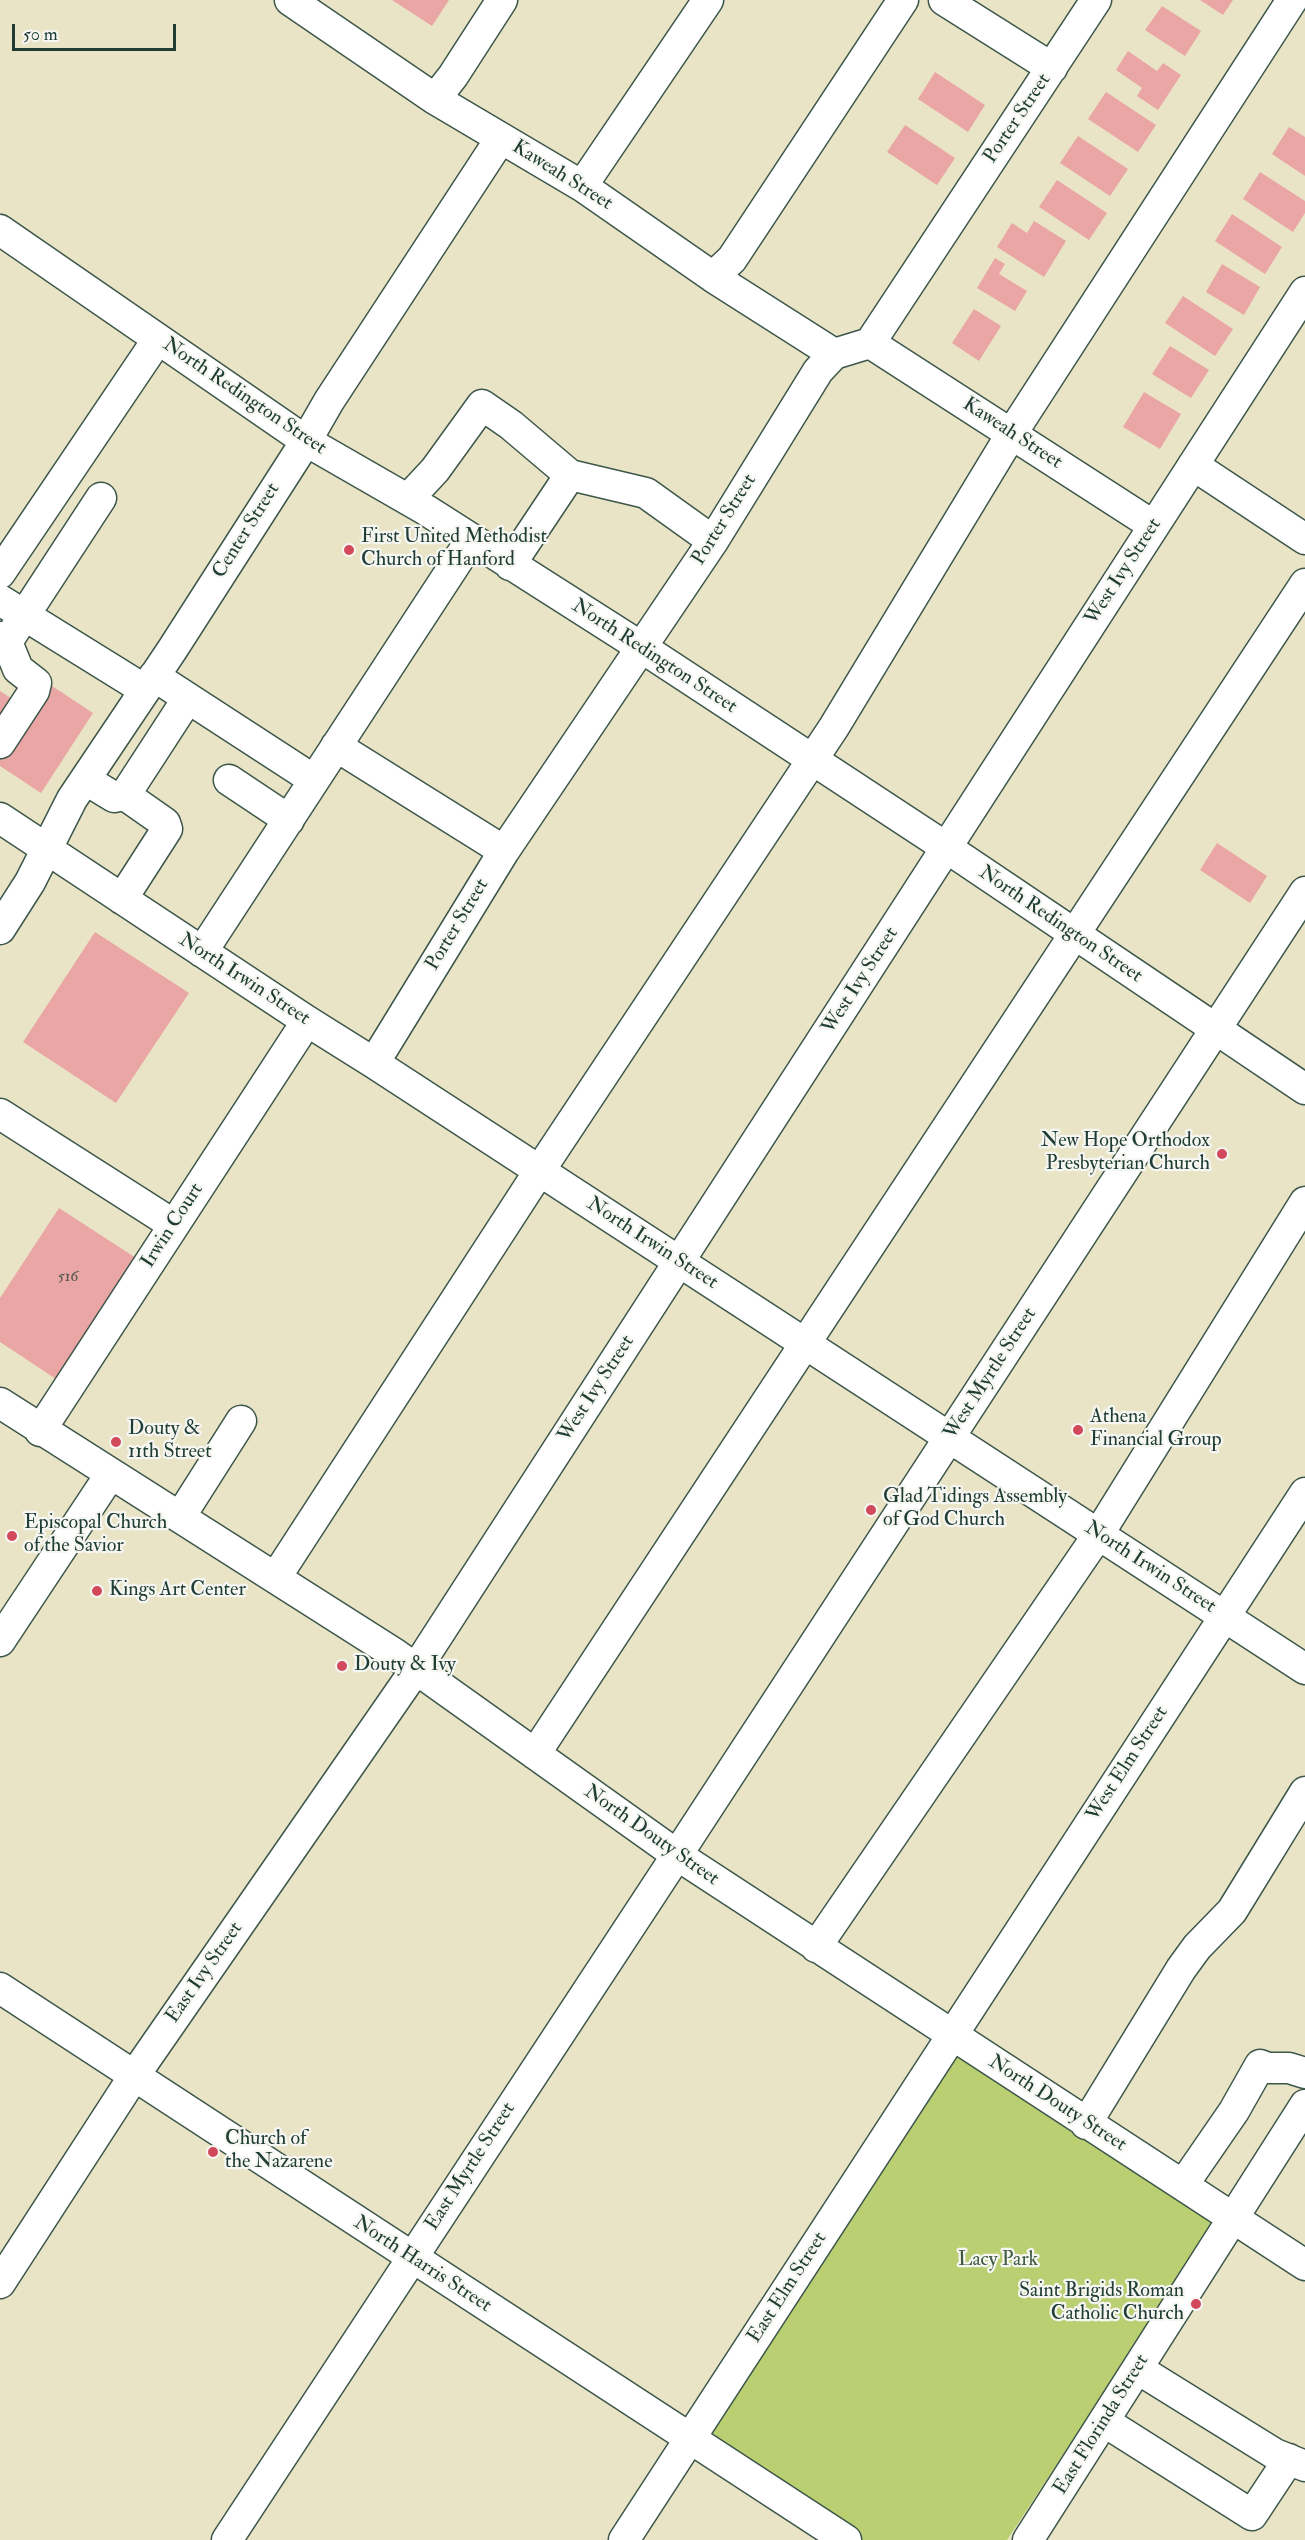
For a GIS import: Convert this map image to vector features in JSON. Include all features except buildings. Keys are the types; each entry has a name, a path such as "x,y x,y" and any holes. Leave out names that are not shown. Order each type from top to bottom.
{"street":[{"path":"435,99 453,76 502,0"},
{"path":"582,186 708,0"},
{"path":"713,276 732,259 903,0"},
{"path":"944,0 1052,68"},
{"name":"Porter Street","path":"870,343 1096,0"},
{"path":"276,1577 540,1170 813,759 1012,433 1292,0"},
{"name":"Kaweah Street","path":"296,2 435,99 582,186 713,276 834,354"},
{"name":"Center Street","path":"0,929 30,882 72,799 150,683 306,441 329,401 501,138"},
{"name":"North Redington Street","path":"2,235 306,441 408,499 813,759 1305,1089"},
{"name":"West Ivy Street","path":"416,1669 1305,292"},
{"path":"0,573 158,339"},
{"path":"834,354 870,343"},
{"name":"Kaweah Street","path":"870,343 1154,526"},
{"name":"Porter Street","path":"374,1063 504,850 713,541 818,371 834,354"},
{"path":"408,499 435,470 482,405 511,424 570,475 646,493 713,541"},
{"path":"1193,465 1305,539"},
{"path":"510,565 570,475"},
{"path":"0,743 34,691 36,683 18,669 4,640 12,608 101,498"},
{"path":"202,952 471,540"},
{"path":"535,1754 1305,585"},
{"path":"12,608 150,683 188,698 314,780"},
{"path":"86,780 114,797 125,795 188,698"},
{"path":"336,746 504,850"},
{"path":"229,780 289,820"},
{"path":"122,899 167,826 125,795"},
{"name":"North Irwin Street","path":"0,818 307,1021 540,1170 1305,1669"},
{"name":"West Myrtle Street","path":"677,1855 1305,892"},
{"name":"Irwin Court","path":"40,1431 307,1021"},
{"path":"0,1114 174,1225"},
{"path":"816,1947 1098,1535 1305,1202"},
{"name":"North Douty Street","path":"0,1403 40,1431 276,1577 416,1669 677,1855 1305,2265"},
{"path":"180,1517 241,1421"},
{"path":"0,1641 111,1475"},
{"name":"West Elm Street","path":"951,2036 1305,1493"},
{"name":"East Ivy Street","path":"0,2283 134,2076 416,1669"},
{"path":"1086,2124 1181,1969 1197,1947 1232,1911 1305,1792"},
{"name":"East Myrtle Street","path":"226,2540 677,1855"},
{"name":"North Harris Street","path":"0,1989 411,2259 846,2540"},
{"name":"East Elm Street","path":"624,2540 951,2036"},
{"path":"1183,2185 1234,2111 1260,2065 1268,2068 1289,2068 1305,2073"},
{"name":"East Florinda Street","path":"1028,2540 1305,2105"},
{"path":"1105,2422 1252,2515 1297,2463 1275,2454 1138,2369"}],"green space":[{"name":"Lacy Park","path":"951,2036 1232,2218 1124,2362 1007,2540 846,2540 690,2440"}],"place":[{"name":"First United Methodist Church of Hanford","path":"349,550"},
{"name":"New Hope Orthodox Presbyterian Church","path":"1222,1154"},
{"name":"Athena Financial Group","path":"1078,1430"},
{"name":"Douty & 11th Street","path":"116,1442"},
{"name":"Glad Tidings Assembly of God Church","path":"871,1510"},
{"name":"Episcopal Church of the Savior","path":"12,1536"},
{"name":"Kings Art Center","path":"97,1591"},
{"name":"Douty & Ivy","path":"342,1666"},
{"name":"Church of the Nazarene","path":"213,2152"},
{"name":"Saint Brigids Roman Catholic Church","path":"1196,2304"}]}
